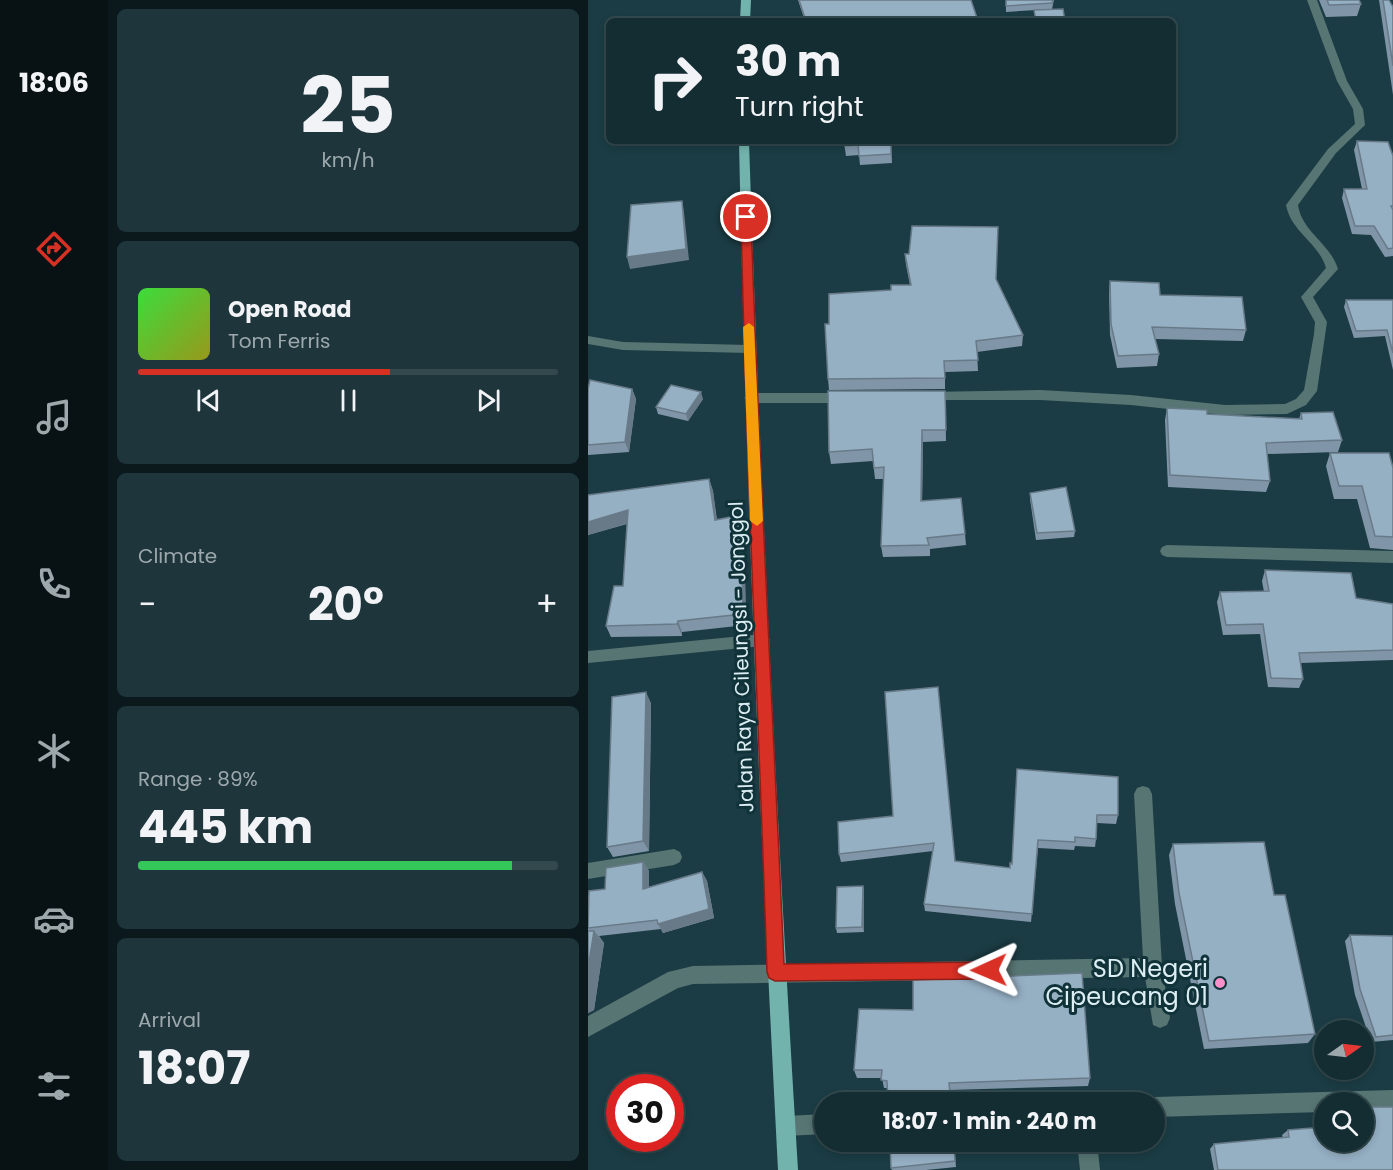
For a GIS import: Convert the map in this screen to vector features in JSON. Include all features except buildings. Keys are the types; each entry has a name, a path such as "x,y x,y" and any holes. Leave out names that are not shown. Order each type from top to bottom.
{"main road":[{"path":"745,18 746,0"},
{"name":"Jalan Raya Cileungsi - Jonggol","path":"744,144 749,349 763,640 775,972 788,1170"}],"street":[{"path":"910,397 1076,396 1225,410 1287,409 1301,402 1310,391 1321,322 1307,297 1332,269 1327,256 1293,216 1292,205 1332,151 1360,125 1358,109 1342,81 1312,0"},
{"path":"588,340 623,346 749,349"},
{"path":"751,398 864,398"},
{"path":"1167,551 1393,557"},
{"path":"1143,794 1153,967 1160,1018"},
{"path":"588,1027 675,979 693,975 1153,967"},
{"path":"1165,1107 1393,1100"},
{"path":"786,1126 814,1125"},
{"path":"1088,1152 1090,1170"}],"lane":[{"path":"588,657 763,640"},
{"path":"588,872 674,857"}],"slow traffic":[{"path":"749,327 757,521"}],"place":[{"name":"SD Negeri Cipeucang 01","path":"1220,983"}],"route":[{"path":"746,217 751,398 763,640 775,972 824,974 989,970"}]}
